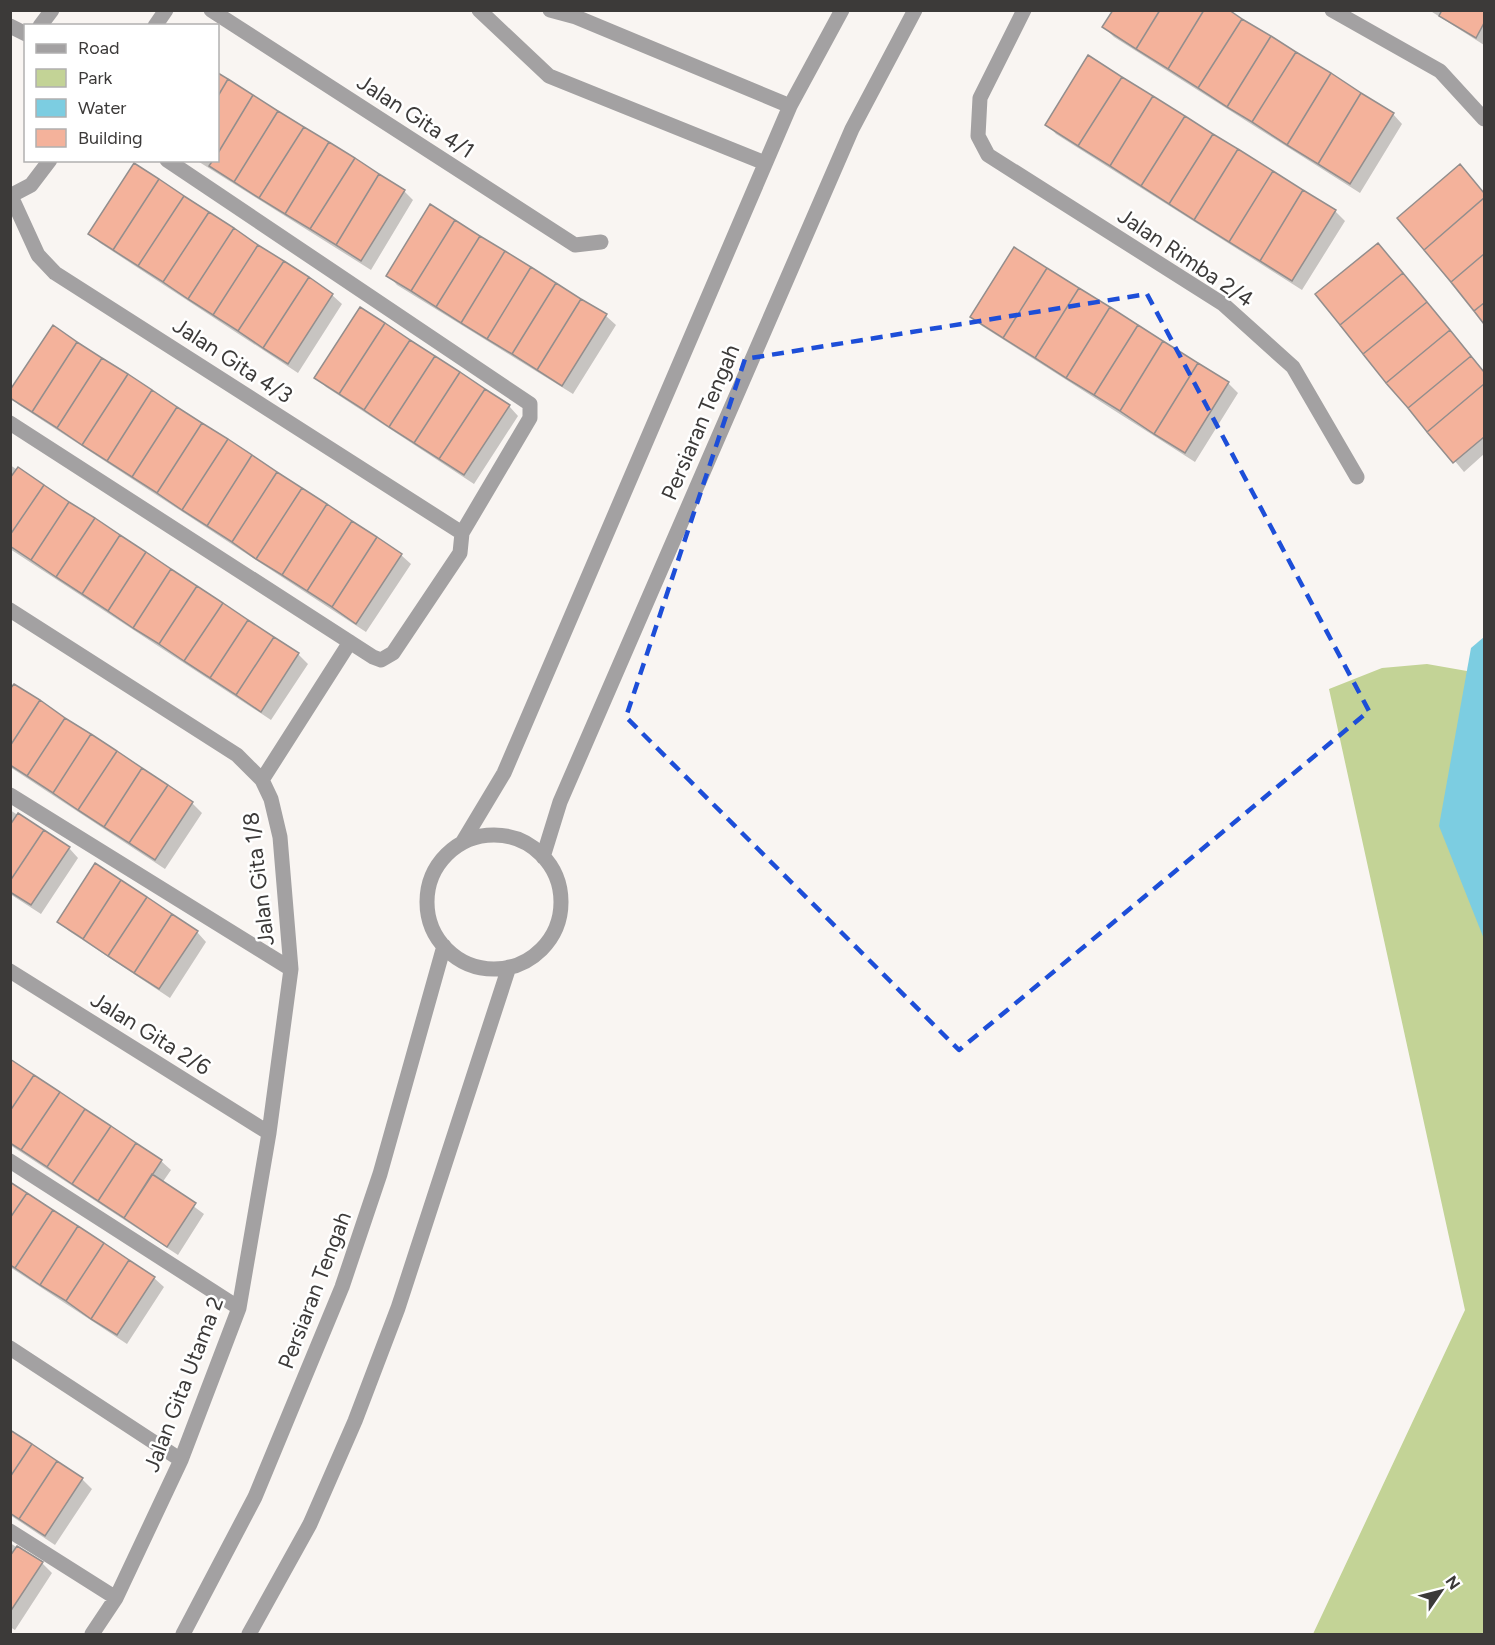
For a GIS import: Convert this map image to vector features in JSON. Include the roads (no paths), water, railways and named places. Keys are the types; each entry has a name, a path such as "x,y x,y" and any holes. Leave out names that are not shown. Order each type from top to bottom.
{"street":[{"path":"42,24 52,10"},
{"path":"156,24 166,10"},
{"name":"Jalan Gita 4/1","path":"211,10 575,245 601,242"},
{"path":"479,10 549,76 765,163"},
{"path":"550,10 576,17 790,106"},
{"name":"Persiaran Tengah","path":"462,843 504,773 790,106 842,10"},
{"name":"Persiaran Tengah","path":"543,857 560,802 847,139 915,10"},
{"name":"Jalan Rimba 2/4","path":"1024,10 980,98 978,136 988,155 1223,304 1293,367 1357,477"},
{"path":"1332,10 1440,71 1485,118"},
{"path":"10,26 24,33"},
{"path":"11,196 31,185 48,162"},
{"path":"10,423 381,660 393,652 460,553 462,533 530,418 530,404 170,162"},
{"name":"Jalan Gita 4/3","path":"11,196 38,255 55,273 462,533"},
{"name":"Jalan Gita 1/8","path":"10,610 237,755 262,780 271,799 280,837 291,969 268,1133"},
{"path":"262,780 350,642"},
{"path":"10,795 291,969"},
{"name":"Persiaran Tengah","path":"479,837 514,838 530,846 543,857 559,888 561,905 558,923 539,952 525,962 491,969 474,966 458,959 444,946 435,933 428,917 427,900 430,882 437,867 448,853 462,843 479,837"},
{"name":"Persiaran Tengah","path":"183,1635 255,1497 342,1287 380,1174 444,946"},
{"path":"249,1635 310,1524 355,1421 398,1308 509,967"},
{"name":"Jalan Gita 2/6","path":"10,971 268,1133"},
{"name":"Jalan Gita Utama 2","path":"92,1635 116,1599 181,1460 239,1308 268,1133"},
{"path":"10,1161 239,1308"},
{"path":"10,1348 181,1460"},
{"path":"10,1531 116,1599"}],"water":[{"path":"1484,637 1484,939 1439,826 1471,648"}]}
